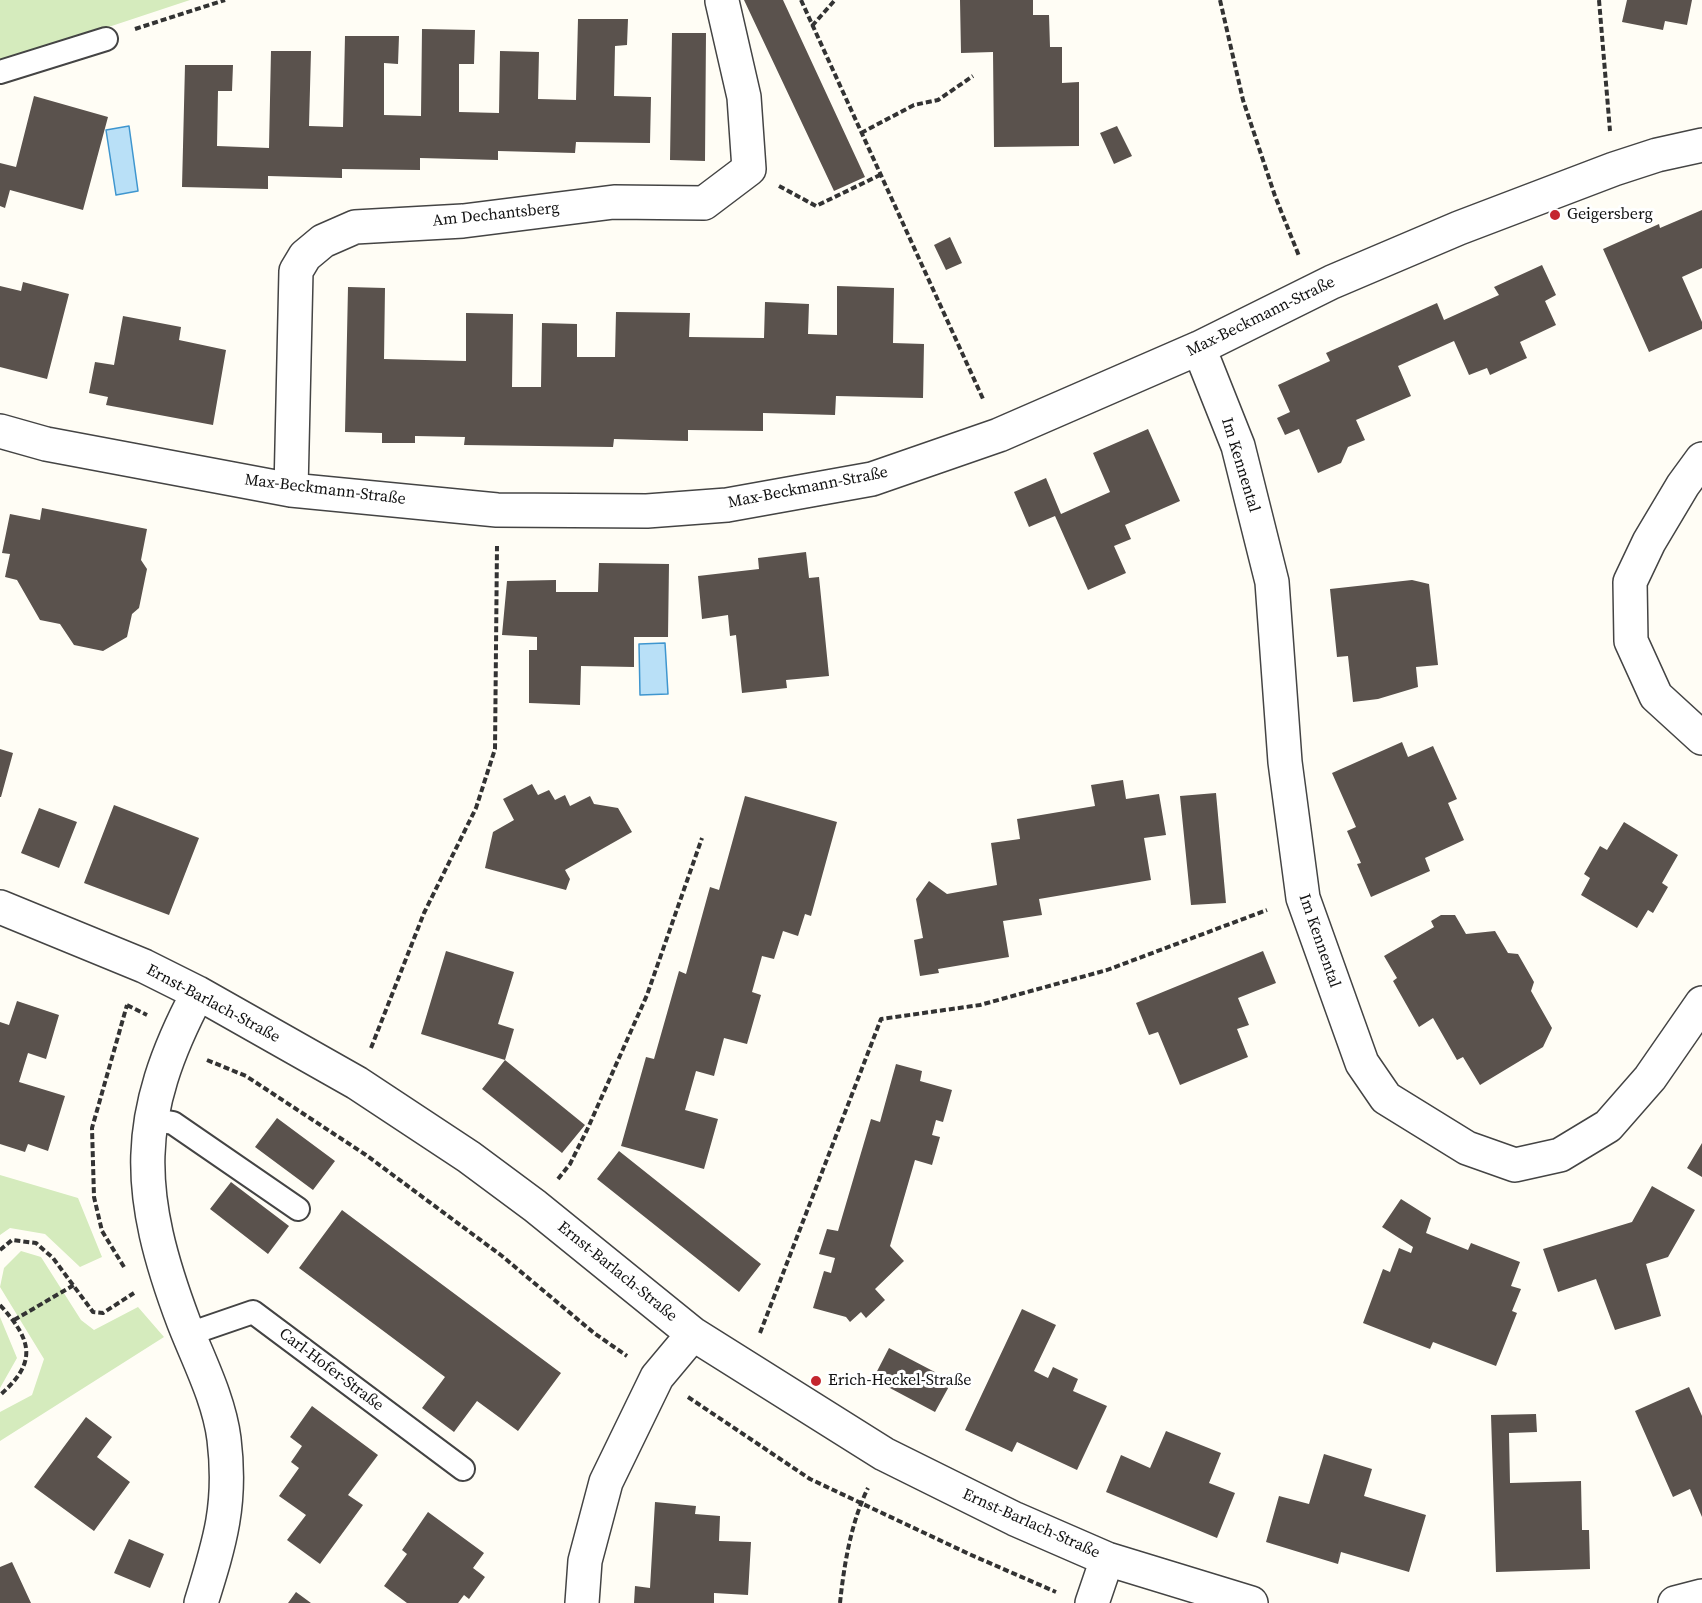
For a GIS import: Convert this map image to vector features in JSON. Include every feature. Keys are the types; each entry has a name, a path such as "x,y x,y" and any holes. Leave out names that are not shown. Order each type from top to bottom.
{"street":[{"path":"722,1 744,97 749,169"},
{"name":"Max-Beckmann-Straße","path":"0,431 46,444 291,490 497,510 647,511 727,505 872,479 999,435 1199,348 1313,291 1460,228 1614,169 1657,155 1702,145"},
{"name":"Am Dechantsberg","path":"291,490 296,272 305,256 323,241 355,227 463,221 614,202 704,203 749,169"},
{"name":"Im Kennental","path":"1199,348 1238,446 1272,582 1285,762 1303,898 1362,1063 1386,1098 1467,1148 1515,1165 1560,1155 1608,1126 1650,1078 1702,1004"},
{"path":"1702,459 1683,485 1649,542 1630,582 1631,641 1656,696 1702,738"},
{"name":"Ernst-Barlach-Straße","path":"0,907 144,966 198,993 357,1083 469,1157 535,1206 693,1334 884,1454 1014,1519 1107,1559 1251,1603"},
{"path":"198,993 178,1031 149,1119 146,1157 150,1212 166,1274 209,1385 224,1436 227,1486 223,1531 201,1603"},
{"path":"582,1603 585,1561 606,1482 657,1377 693,1334"},
{"path":"1092,1603 1107,1559"},
{"path":"1675,1603 1702,1596"}],"lane":[{"path":"0,72 106,39"},
{"path":"149,1119 173,1123 298,1209"},
{"name":"Carl-Hofer-Straße","path":"189,1334 253,1312 463,1469"}],"path":[{"path":"106,39 225,0"},
{"path":"801,0 999,435"},
{"path":"812,26 835,0"},
{"path":"1220,0 1243,100 1275,196 1313,291"},
{"path":"1599,0 1604,81 1614,169"},
{"path":"861,133 914,105 938,100 973,76"},
{"path":"749,169 816,206 880,175"},
{"path":"357,1083 424,914 476,808 495,748 497,510"},
{"path":"535,1206 570,1164 587,1130 647,995 702,838"},
{"path":"760,1333 881,1019 980,1005 1107,970 1227,923 1303,898"},
{"path":"178,1031 208,1060 246,1076 366,1155 502,1256 594,1333 810,1479 1061,1594"},
{"path":"0,1250 12,1240 36,1243 53,1258 93,1312 103,1313 166,1274"},
{"path":"14,1320 74,1285"},
{"path":"0,1305 20,1330 27,1357 18,1378 0,1395"},
{"path":"840,1603 843,1578 860,1503 884,1454"}],"green space":[{"path":"0,0 190,0 0,63"},
{"path":"0,1175 78,1198 102,1257 80,1267 45,1234 10,1228 0,1235"},
{"path":"21,1251 41,1257 81,1320 94,1330 138,1307 164,1337 0,1441 0,1412 32,1395 44,1359 0,1287 4,1268"},
{"path":"0,1317 17,1358 0,1388"}],"water":[{"path":"129,126 138,191 116,195 106,130"},
{"path":"665,643 668,694 640,695 639,644"}],"building":[{"path":"744,0 783,0 865,177 834,191"},
{"path":"960,0 1033,0 1033,15 1049,15 1050,47 1062,47 1062,83 1079,82 1079,146 994,147 993,52 961,53"},
{"path":"1627,0 1692,0 1687,25 1665,21 1663,30 1622,22"},
{"path":"578,19 628,19 627,45 615,46 614,96 651,97 650,143 576,142 575,153 498,151 498,160 420,158 420,170 342,169 342,178 268,176 268,189 182,187 185,65 233,65 232,91 218,91 217,146 269,148 271,51 311,51 309,126 343,127 345,36 399,36 398,64 384,63 384,115 421,116 422,29 475,30 474,64 459,64 459,112 499,113 500,51 539,52 538,99 576,100"},
{"path":"672,33 706,33 705,161 670,160"},
{"path":"34,96 108,117 83,210 10,190 5,208 0,206 0,163 16,167"},
{"path":"1117,126 1132,156 1114,164 1100,133"},
{"path":"1702,210 1702,268 1682,277 1702,322 1702,329 1649,352 1603,249 1659,224 1660,228"},
{"path":"950,237 962,263 946,270 934,245"},
{"path":"1542,265 1556,295 1545,301 1556,325 1520,342 1527,358 1490,375 1487,368 1469,375 1454,341 1398,366 1411,396 1356,420 1365,440 1348,447 1341,463 1318,473 1299,429 1285,435 1277,418 1290,412 1278,385 1330,361 1326,353 1437,303 1444,320 1499,295 1494,287"},
{"path":"23,282 69,294 47,379 0,367 0,286 21,291"},
{"path":"837,286 894,288 893,343 924,344 923,398 836,396 835,415 763,413 763,431 688,430 688,441 614,439 613,447 464,445 465,437 415,436 415,443 382,443 382,433 345,432 348,287 385,288 384,359 466,361 466,313 513,314 512,387 541,387 542,323 577,324 577,357 615,357 616,312 690,313 689,337 764,338 765,302 809,304 808,334 837,335"},
{"path":"123,316 181,327 179,340 226,350 213,425 106,405 108,397 89,393 95,362 114,365"},
{"path":"1148,429 1180,501 1125,525 1131,539 1114,546 1126,573 1088,590 1055,516 1029,527 1014,492 1046,478 1061,514 1110,492 1093,453"},
{"path":"42,508 147,529 141,560 147,569 139,608 132,614 127,637 103,651 74,645 60,624 40,620 17,580 5,577 10,554 2,553 10,514 40,520"},
{"path":"806,552 809,578 819,577 829,676 786,680 787,688 742,693 736,635 730,636 728,615 702,619 698,576 759,569 758,558"},
{"path":"599,563 669,564 668,637 634,637 634,667 581,666 580,705 529,703 529,650 537,650 537,637 502,635 507,581 556,580 556,592 598,592"},
{"path":"1412,580 1429,584 1438,665 1416,667 1418,687 1378,699 1353,702 1348,656 1337,657 1330,589"},
{"path":"1402,742 1408,757 1433,746 1457,799 1448,803 1464,840 1425,858 1430,871 1371,897 1357,864 1361,863 1347,831 1356,827 1332,773"},
{"path":"0,749 13,753 1,797 0,797"},
{"path":"1123,780 1126,799 1159,794 1166,835 1144,838 1151,880 1039,899 1042,915 1003,921 1009,957 938,969 939,973 920,976 914,940 923,938 916,899 929,881 947,894 997,885 991,843 1020,839 1017,819 1095,806 1091,785"},
{"path":"532,784 538,795 549,790 555,800 565,795 570,806 590,796 594,804 618,808 632,832 565,870 570,879 566,890 485,868 493,832 514,820 503,799"},
{"path":"1216,793 1226,903 1191,905 1180,796"},
{"path":"745,796 837,822 811,916 805,914 798,936 783,931 774,959 762,956 752,992 761,995 747,1044 724,1038 714,1076 696,1071 685,1110 718,1119 704,1169 621,1146 646,1057 654,1059 679,971 686,974 710,887 719,890"},
{"path":"114,805 199,838 169,915 84,883"},
{"path":"39,808 77,822 59,868 21,853"},
{"path":"1624,822 1678,855 1662,883 1668,887 1653,913 1648,910 1637,928 1581,895 1590,878 1584,874 1600,846 1607,850"},
{"path":"1441,915 1455,915 1466,934 1495,931 1508,953 1518,954 1534,982 1531,991 1552,1028 1543,1047 1480,1085 1463,1057 1457,1060 1433,1018 1419,1027 1393,981 1397,978 1384,956 1434,927 1431,921"},
{"path":"446,951 514,972 498,1024 514,1029 505,1060 421,1034"},
{"path":"1263,951 1276,983 1238,998 1249,1025 1237,1029 1248,1057 1180,1085 1158,1032 1149,1035 1136,1003"},
{"path":"17,1001 59,1015 46,1059 28,1053 19,1082 65,1096 48,1151 28,1144 25,1152 0,1144 0,1022 9,1025"},
{"path":"505,1060 585,1125 562,1153 482,1089"},
{"path":"896,1064 922,1071 920,1081 952,1090 943,1122 936,1120 932,1135 940,1137 932,1165 915,1160 890,1246 904,1261 875,1289 885,1300 866,1318 861,1312 850,1322 846,1317 813,1308 824,1271 831,1273 835,1258 819,1254 827,1229 838,1231 871,1119 880,1122"},
{"path":"277,1118 335,1161 313,1190 255,1147"},
{"path":"1702,1143 1702,1177 1687,1168"},
{"path":"619,1151 761,1264 739,1292 597,1179"},
{"path":"231,1182 289,1226 268,1254 210,1209"},
{"path":"1652,1186 1695,1210 1668,1257 1646,1264 1661,1316 1615,1330 1596,1279 1558,1292 1543,1249 1632,1222"},
{"path":"1401,1199 1431,1218 1426,1233 1468,1250 1471,1243 1520,1262 1511,1286 1521,1289 1512,1311 1517,1313 1496,1366 1433,1342 1430,1349 1363,1323 1383,1269 1390,1272 1399,1248 1411,1253 1413,1247 1382,1227"},
{"path":"342,1210 561,1373 518,1431 477,1401 454,1432 422,1408 445,1377 299,1268"},
{"path":"1022,1309 1056,1325 1034,1371 1048,1378 1053,1367 1078,1379 1073,1391 1107,1406 1077,1470 1017,1442 1012,1452 965,1430"},
{"path":"889,1348 952,1381 935,1412 873,1379"},
{"path":"1689,1387 1702,1416 1702,1517 1690,1489 1673,1497 1635,1411"},
{"path":"312,1406 378,1455 348,1495 363,1505 320,1564 287,1540 306,1515 279,1496 299,1468 291,1462 302,1446 290,1437"},
{"path":"1536,1414 1537,1432 1509,1433 1510,1483 1581,1481 1582,1530 1589,1530 1590,1569 1496,1572 1491,1415"},
{"path":"86,1417 112,1437 97,1457 130,1482 94,1531 34,1487"},
{"path":"1166,1431 1221,1453 1209,1483 1235,1493 1217,1538 1106,1492 1121,1455 1150,1468"},
{"path":"1324,1454 1372,1469 1364,1496 1426,1515 1409,1572 1341,1552 1338,1564 1266,1542 1279,1496 1309,1504"},
{"path":"655,1502 696,1506 695,1514 720,1516 719,1541 751,1542 748,1595 714,1593 714,1603 634,1603 635,1586 650,1588"},
{"path":"428,1512 484,1553 473,1568 485,1577 469,1599 464,1595 458,1603 407,1603 384,1586 407,1554 402,1550"},
{"path":"129,1539 164,1554 150,1588 114,1573"},
{"path":"12,1562 31,1603 0,1603 0,1567"},
{"path":"296,1592 311,1603 288,1603"}],"place":[{"name":"Geigersberg","path":"1555,215"},
{"name":"Erich-Heckel-Straße","path":"816,1381"}]}
